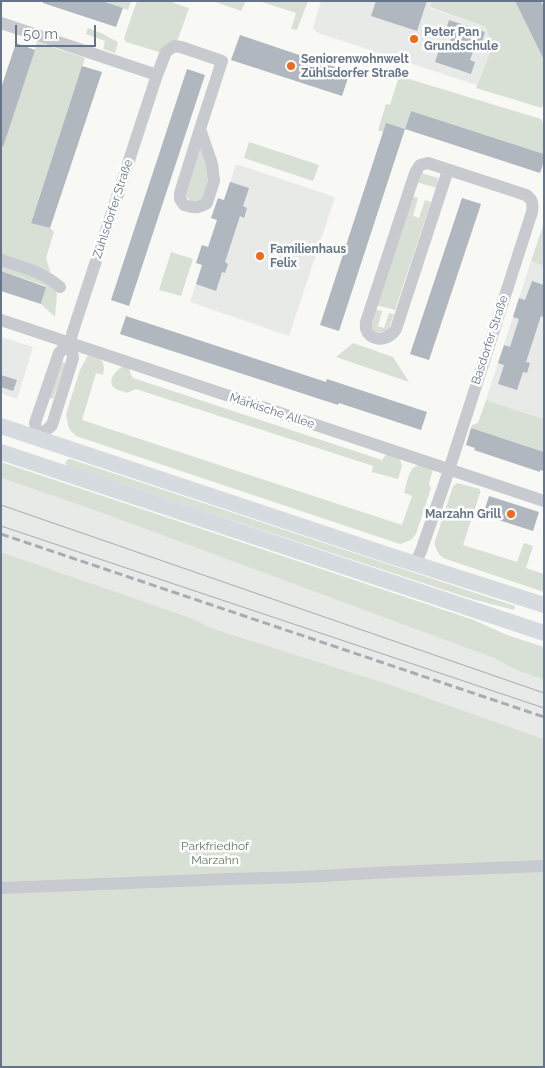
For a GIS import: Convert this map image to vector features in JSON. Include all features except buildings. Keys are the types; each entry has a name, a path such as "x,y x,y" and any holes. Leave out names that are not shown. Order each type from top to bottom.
{"main road":[{"path":"1,426 544,605"},
{"path":"31,462 38,438"},
{"path":"1,452 544,633"}],"street":[{"path":"1,23 157,75"},
{"name":"Zühlsdorfer Straße","path":"38,438 52,425 73,358 70,342 157,75 166,52 174,46 222,61 200,129 180,193 180,199 184,205 196,208 207,203 214,180 212,164 200,129"},
{"name":"Basdorfer Straße","path":"416,564 449,469 534,204 526,195 428,163 420,165 416,170 365,325 368,333 375,338 387,338 396,329 448,170"},
{"path":"1,260 34,271 52,280 60,287"},
{"name":"Märkische Allee","path":"1,320 544,501"},
{"path":"1,888 544,866"}],"shaded area":[{"name":"Peter Pan Grundschule","path":"321,1 432,1 430,8 486,27 492,48 477,85 318,33 313,28"},
{"name":"Familienhaus Felix","path":"236,164 335,197 289,336 190,302"},
{"path":"531,261 544,266 544,419 486,400"},
{"path":"1,337 33,347 17,399 1,393"},
{"path":"1,478 94,510 496,659 516,670 544,680 544,739 388,684 211,628 191,618 1,552"}],"green space":[{"path":"102,1 131,1 128,10"},
{"path":"137,1 169,1 189,8 177,42 162,53 126,42 124,38"},
{"path":"213,1 246,1 241,11"},
{"path":"259,1 308,1 297,30 291,29 296,13"},
{"path":"432,1 515,1 544,60 544,101 542,108 476,88 492,48 486,27 430,7"},
{"path":"88,28 118,42 115,53 103,49 105,41 86,34"},
{"path":"37,42 85,58 31,222 50,228 54,232 46,258 57,294 55,317 41,304 46,286 1,271 1,152"},
{"path":"399,76 541,119 544,125 544,154 411,111 405,129 386,124 383,132 378,130 386,104 390,105"},
{"path":"249,142 319,165 313,181 244,158"},
{"path":"199,144 210,172 202,201 193,202 186,197 184,192"},
{"path":"421,173 438,178 437,188 416,182"},
{"path":"412,196 418,198 413,216 419,218 425,200 431,202 395,310 376,305"},
{"path":"544,223 544,266 531,261"},
{"path":"171,252 193,259 181,296 159,290"},
{"path":"375,309 382,311 378,326 384,328 389,313 394,314 386,332 378,332 371,327"},
{"path":"353,343 393,357 409,382 336,357"},
{"path":"88,355 101,361 104,370 103,375 96,373 82,420 402,525 412,496 404,493 411,471 413,468 421,465 433,469 429,484 431,488 416,534 411,540 400,544 76,436 70,430 66,414 80,370"},
{"path":"61,362 66,363 53,399 49,398"},
{"path":"125,366 129,367 133,378 382,460 387,453 400,459 402,466 398,479 372,472 373,466 136,389 127,393 119,390 113,387 111,382 117,371"},
{"path":"486,400 544,419 544,452 471,428 472,425 478,423"},
{"path":"70,459 515,606 514,610 472,599 69,467 65,463"},
{"path":"1,462 474,620 507,635 544,647 544,680 516,670 496,659 94,510 1,478"},
{"path":"457,483 480,489 463,545 517,562 524,543 533,546 526,568 544,574 544,592 443,558 439,554 435,541 453,486"},
{"name":"Parkfriedhof Marzahn","path":"1,552 191,618 211,628 388,684 544,739 544,1067 1,1067"}],"tram line":[{"path":"1,505 544,693"},
{"path":"1,526 544,708"}],"railway":[{"path":"1,534 544,717"}],"place":[{"name":"Peter Pan Grundschule","path":"414,39"},
{"name":"Seniorenwohnwelt Zühlsdorfer Straße","path":"291,66"},
{"name":"Familienhaus Felix","path":"260,256"},
{"name":"Marzahn Grill","path":"511,514"}]}
